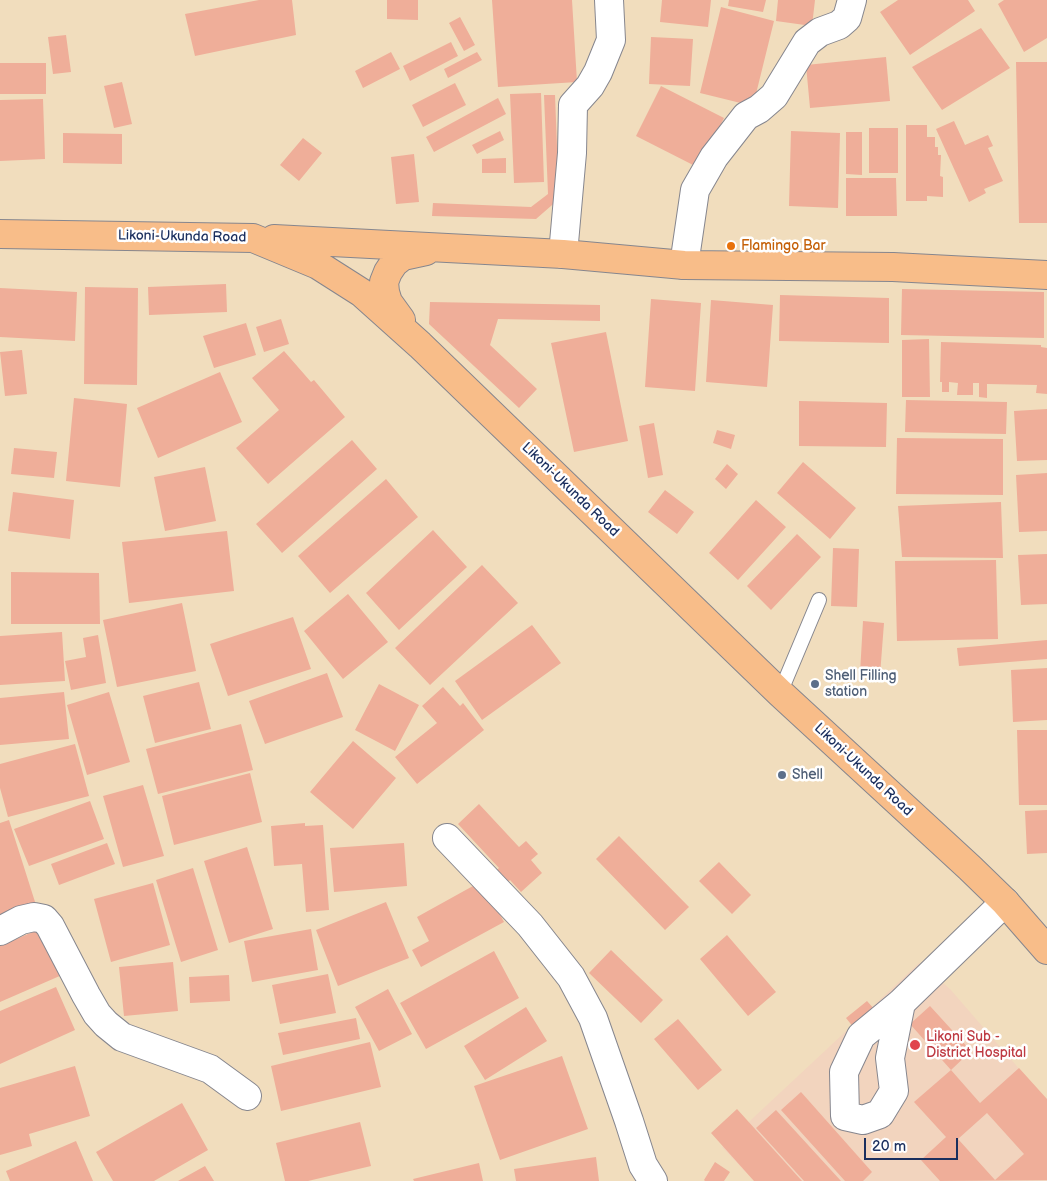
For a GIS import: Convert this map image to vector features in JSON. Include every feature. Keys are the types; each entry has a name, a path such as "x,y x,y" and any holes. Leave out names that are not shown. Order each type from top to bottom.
{"highway":[{"name":"Likoni-Ukunda Road","path":"0,234 253,238 318,265 355,288 420,345 780,693 1005,902 1047,950"},
{"path":"253,238 563,254 684,265 893,267 1047,275"},
{"path":"420,345 388,302 384,282 394,263 404,256 444,248"}],"street":[{"path":"563,254 572,153 573,105 590,86 611,40 609,0"},
{"path":"684,265 694,190 714,157 746,116 759,109 774,96 807,42 820,32 838,26 847,18 852,0"},
{"path":"447,838 530,925 571,977 593,1018 643,1166 653,1181"},
{"path":"901,1003 1005,902"},
{"path":"0,931 22,920 34,917 44,919 50,926 97,1014 106,1024 122,1037 210,1069 247,1096"}],"lane":[{"path":"780,693 820,600"}],"shaded area":[{"name":"Likoni Sub - District Hospital","path":"919,963 950,989 1047,1101 1047,1181 754,1181 722,1147"}],"building":[{"path":"259,0 292,0 296,35 195,56 185,14"},
{"path":"387,0 418,0 418,20 387,19"},
{"path":"492,0 572,0 577,82 498,87"},
{"path":"662,0 711,0 708,27 660,22"},
{"path":"729,0 766,0 763,12 728,6"},
{"path":"778,0 815,0 812,26 776,21"},
{"path":"898,0 968,0 975,11 910,55 880,12"},
{"path":"1004,0 1047,0 1047,38 1024,52 998,4"},
{"path":"721,7 774,21 753,106 700,93"},
{"path":"460,17 475,45 464,51 449,23"},
{"path":"981,28 1010,68 942,110 912,67"},
{"path":"66,35 71,72 53,74 48,37"},
{"path":"651,37 693,39 690,86 649,84"},
{"path":"451,42 458,56 410,81 403,66"},
{"path":"391,52 400,69 363,88 355,71"},
{"path":"477,52 482,60 448,78 444,69"},
{"path":"886,57 890,101 810,108 806,65"},
{"path":"1016,62 1047,62 1047,223 1019,223"},
{"path":"0,63 46,63 46,94 0,94"},
{"path":"122,82 132,124 114,128 104,86"},
{"path":"455,83 466,105 423,127 412,105"},
{"path":"661,86 724,118 699,168 636,136"},
{"path":"541,93 544,182 514,183 510,94"},
{"path":"544,95 555,95 559,199 536,219 432,216 433,203 531,207 548,194"},
{"path":"498,98 506,114 434,152 426,137"},
{"path":"43,99 45,159 0,161 0,100"},
{"path":"954,121 965,145 988,135 993,146 988,148 1003,181 984,189 986,193 969,202 936,129"},
{"path":"906,125 927,125 927,137 935,137 935,147 938,147 938,155 941,155 940,176 943,177 943,197 927,196 927,201 906,201"},
{"path":"869,128 898,128 898,173 869,173"},
{"path":"500,131 504,140 477,154 472,145"},
{"path":"791,131 840,133 838,208 789,206"},
{"path":"846,132 862,132 862,175 846,174"},
{"path":"63,133 122,134 122,164 63,163"},
{"path":"303,138 322,153 299,181 280,165"},
{"path":"414,154 419,202 396,204 391,157"},
{"path":"506,158 506,173 482,173 482,159"},
{"path":"846,178 896,178 897,216 846,216"},
{"path":"226,284 227,312 149,315 148,287"},
{"path":"85,287 138,288 137,385 84,384"},
{"path":"0,288 77,292 75,341 0,337"},
{"path":"902,289 1044,292 1044,338 901,335"},
{"path":"780,295 889,298 889,343 779,341"},
{"path":"651,299 701,303 695,391 645,387"},
{"path":"711,300 773,305 767,387 706,382"},
{"path":"430,302 600,305 600,321 498,319 490,345 537,389 519,408 429,324"},
{"path":"281,319 289,344 264,352 256,327"},
{"path":"246,323 256,355 214,368 203,336"},
{"path":"606,332 628,441 574,452 551,343"},
{"path":"929,339 930,397 902,397 902,340"},
{"path":"941,342 1041,345 1041,347 1047,348 1047,394 1036,393 1037,385 987,384 987,398 979,397 979,383 973,383 973,395 957,395 958,383 949,382 949,392 942,392 942,382 940,382"},
{"path":"22,350 27,394 5,396 0,352"},
{"path":"284,351 311,382 314,380 345,417 268,484 236,448 279,410 252,378"},
{"path":"220,372 242,422 158,458 137,408"},
{"path":"74,398 127,404 120,487 66,481"},
{"path":"906,400 1007,402 1006,434 905,432"},
{"path":"799,401 887,403 886,447 799,446"},
{"path":"1047,409 1047,460 1017,461 1014,411"},
{"path":"654,423 663,475 648,478 639,426"},
{"path":"717,430 735,435 731,449 713,443"},
{"path":"897,438 1003,439 1003,495 896,494"},
{"path":"352,440 377,469 282,553 256,524"},
{"path":"14,448 57,452 54,478 11,474"},
{"path":"803,462 856,508 830,539 777,493"},
{"path":"727,464 738,474 726,489 715,479"},
{"path":"205,467 216,521 165,531 154,477"},
{"path":"1047,473 1047,531 1019,532 1016,475"},
{"path":"386,479 418,517 330,593 298,556"},
{"path":"665,490 694,512 677,534 648,512"},
{"path":"13,492 74,500 70,539 8,531"},
{"path":"756,500 786,527 738,580 709,553"},
{"path":"1001,502 1003,558 902,557 898,506"},
{"path":"433,530 467,567 399,630 366,593"},
{"path":"227,531 234,591 129,603 122,542"},
{"path":"797,534 821,557 771,610 747,586"},
{"path":"833,548 859,549 857,607 831,606"},
{"path":"1047,554 1047,604 1021,605 1018,555"},
{"path":"996,560 998,639 897,641 895,561"},
{"path":"482,565 518,603 430,685 395,648"},
{"path":"11,572 99,573 100,624 11,624"},
{"path":"348,594 388,642 343,679 304,631"},
{"path":"182,603 196,671 117,687 103,620"},
{"path":"293,617 311,669 228,696 210,644"},
{"path":"863,621 884,623 880,675 860,673"},
{"path":"532,625 561,663 482,720 455,681"},
{"path":"62,632 65,681 0,685 0,636"},
{"path":"98,635 106,683 71,690 65,661 86,657 83,638"},
{"path":"1047,640 1047,659 959,666 957,648"},
{"path":"1047,668 1047,720 1013,722 1011,670"},
{"path":"327,673 343,717 265,744 249,701"},
{"path":"199,682 211,729 155,743 143,696"},
{"path":"379,684 419,705 395,751 355,730"},
{"path":"443,687 460,706 463,703 484,730 417,784 395,757 437,723 422,706"},
{"path":"64,692 69,739 0,745 0,698"},
{"path":"109,692 130,762 87,775 67,705"},
{"path":"241,724 253,770 158,794 146,749"},
{"path":"1017,730 1047,730 1047,805 1019,805"},
{"path":"353,741 396,778 353,829 310,792"},
{"path":"75,744 89,796 8,817 0,788 0,764"},
{"path":"250,773 262,822 174,845 162,796"},
{"path":"143,785 164,856 123,867 103,796"},
{"path":"90,801 104,839 29,866 14,829"},
{"path":"479,804 519,847 526,841 538,854 531,860 542,873 521,892 510,880 506,884 494,872 499,868 458,824"},
{"path":"1047,810 1047,853 1027,854 1025,811"},
{"path":"9,820 36,905 0,916 0,823"},
{"path":"305,823 305,826 323,825 329,910 306,912 302,864 274,866 271,826"},
{"path":"619,836 689,907 665,930 596,859"},
{"path":"107,843 115,864 59,885 51,864"},
{"path":"404,843 407,886 334,892 330,848"},
{"path":"247,847 273,929 229,943 204,861"},
{"path":"719,862 751,895 732,914 699,881"},
{"path":"193,868 218,950 181,962 156,880"},
{"path":"482,881 504,922 421,967 412,950 429,941 417,917"},
{"path":"153,883 170,945 111,962 94,899"},
{"path":"386,902 409,958 338,986 316,930"},
{"path":"42,928 62,975 0,1002 0,946"},
{"path":"311,929 318,970 252,982 244,941"},
{"path":"727,935 776,992 748,1016 700,959"},
{"path":"611,950 663,1000 641,1023 589,973"},
{"path":"494,951 519,998 426,1049 400,1003"},
{"path":"173,962 178,1011 124,1016 119,967"},
{"path":"328,974 336,1013 280,1024 272,985"},
{"path":"229,975 230,1001 190,1003 189,977"},
{"path":"56,987 75,1030 0,1064 0,1011"},
{"path":"388,989 412,1034 379,1051 355,1007"},
{"path":"867,1001 875,1010 854,1028 846,1018"},
{"path":"930,1006 971,1051 951,1070 910,1024"},
{"path":"526,1007 547,1041 485,1080 464,1046"},
{"path":"356,1018 360,1039 283,1055 278,1033"},
{"path":"678,1019 722,1070 698,1090 654,1039"},
{"path":"370,1042 381,1087 281,1111 271,1066"},
{"path":"562,1056 588,1129 500,1160 474,1086"},
{"path":"75,1066 90,1116 29,1134 32,1146 0,1155 0,1088"},
{"path":"1019,1068 1047,1099 1047,1180 940,1181 921,1160 946,1137 914,1102 951,1070 980,1103","holes":["987,1113 1024,1154 995,1180 958,1139"]},
{"path":"801,1092 872,1172 863,1181 845,1181 781,1110"},
{"path":"182,1103 208,1150 154,1181 113,1181 96,1152"},
{"path":"737,1109 802,1181 754,1181 711,1133"},
{"path":"776,1110 841,1181 804,1181 756,1128"},
{"path":"360,1122 371,1166 308,1181 285,1181 276,1143"},
{"path":"76,1141 93,1181 10,1181 6,1171"},
{"path":"596,1157 599,1181 516,1181 514,1169"},
{"path":"715,1162 730,1172 724,1181 705,1181 704,1180"},
{"path":"479,1163 483,1181 414,1181 413,1179"},
{"path":"205,1166 214,1181 178,1181"}],"place":[{"name":"Flamingo Bar","path":"731,246"},
{"name":"Shell Filling station","path":"815,684"},
{"name":"Shell","path":"782,775"},
{"name":"Likoni Sub - District Hospital","path":"915,1045"}]}
